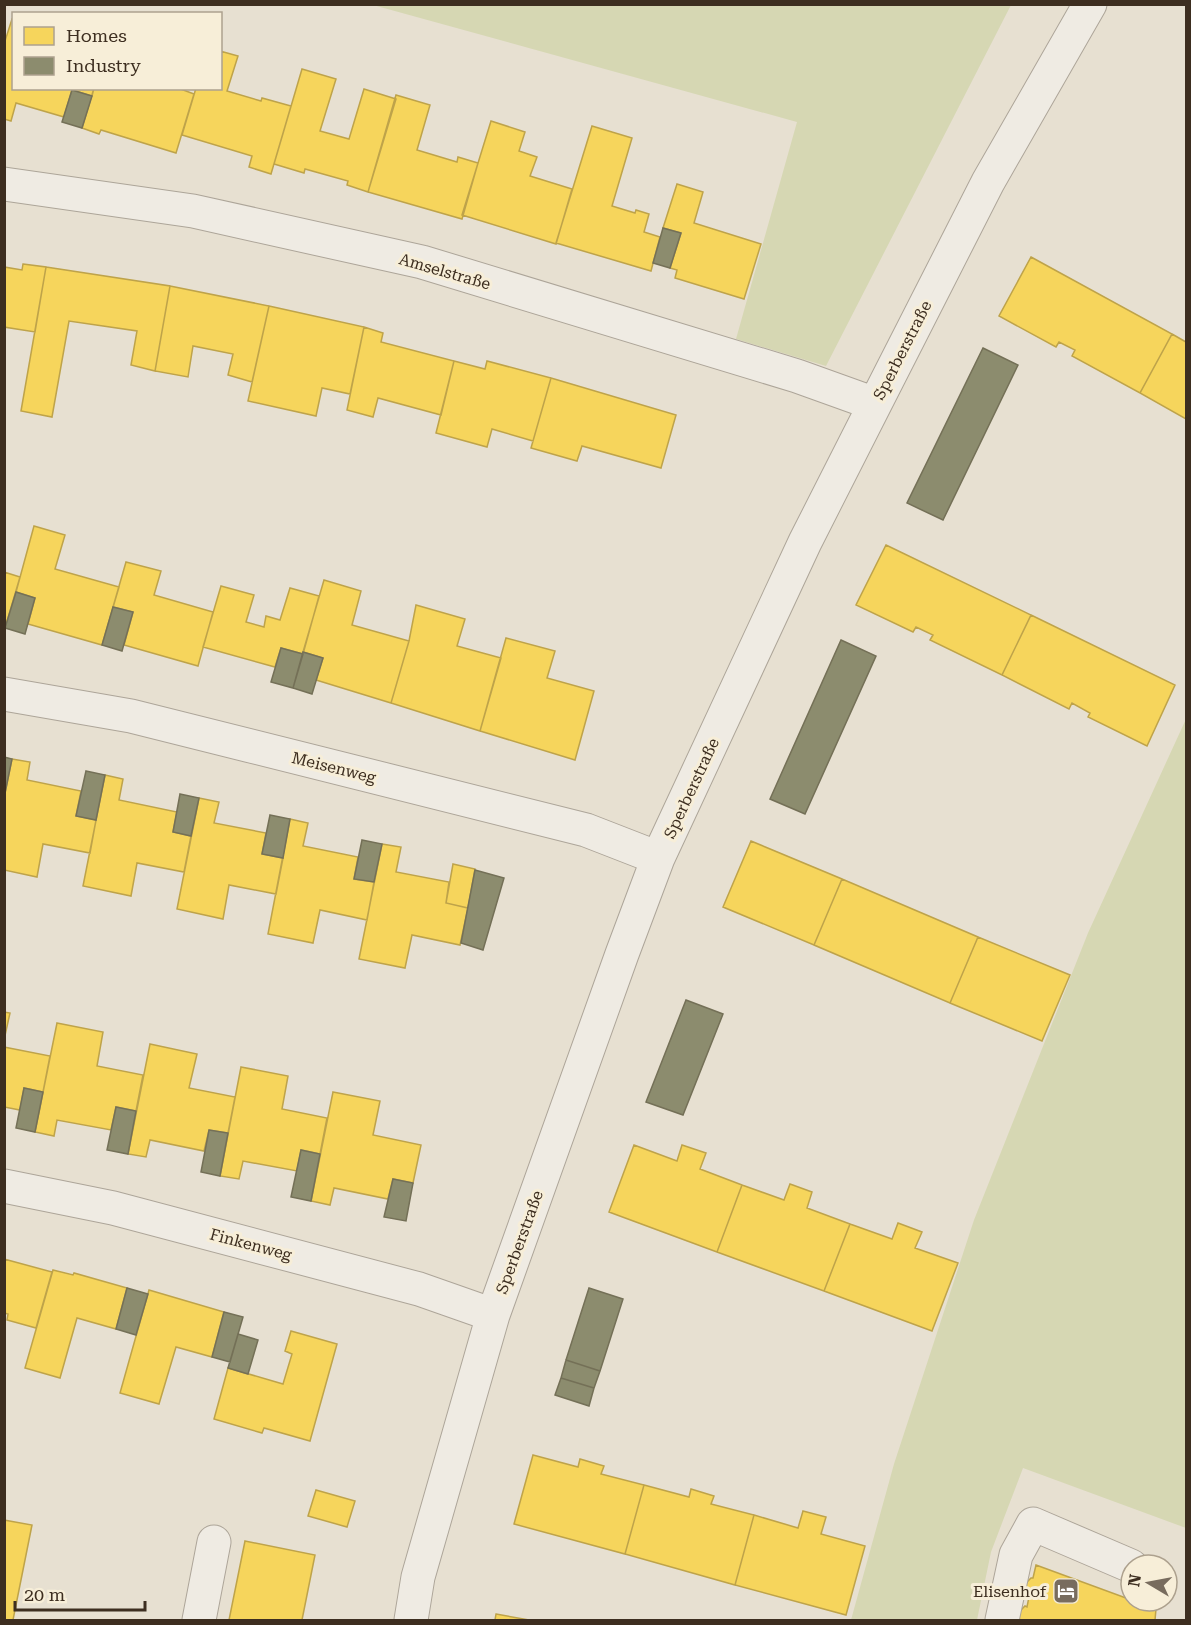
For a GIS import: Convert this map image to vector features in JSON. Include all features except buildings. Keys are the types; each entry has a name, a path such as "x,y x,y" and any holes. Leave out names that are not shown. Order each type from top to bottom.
{"street":[{"name":"Sperberstraße","path":"411,1620 418,1576 493,1316 658,858 806,542 875,404 988,182 1090,4"},
{"name":"Amselstraße","path":"4,184 193,211 422,262 796,376 875,404"},
{"name":"Meisenweg","path":"4,694 131,716 586,830 658,858"},
{"name":"Finkenweg","path":"4,1186 113,1208 419,1289 493,1316"},
{"path":"1002,1620 1016,1555 1033,1524 1119,1561"},
{"path":"199,1620 214,1542"}],"green space":[{"path":"1011,4 826,366 736,339 797,122 373,5"},
{"path":"1186,719 1186,1528 1023,1468 991,1552 977,1620 851,1620 894,1464 974,1220 1088,933"}],"place":[{"name":"Elisenhof","path":"1066,1591"}]}
